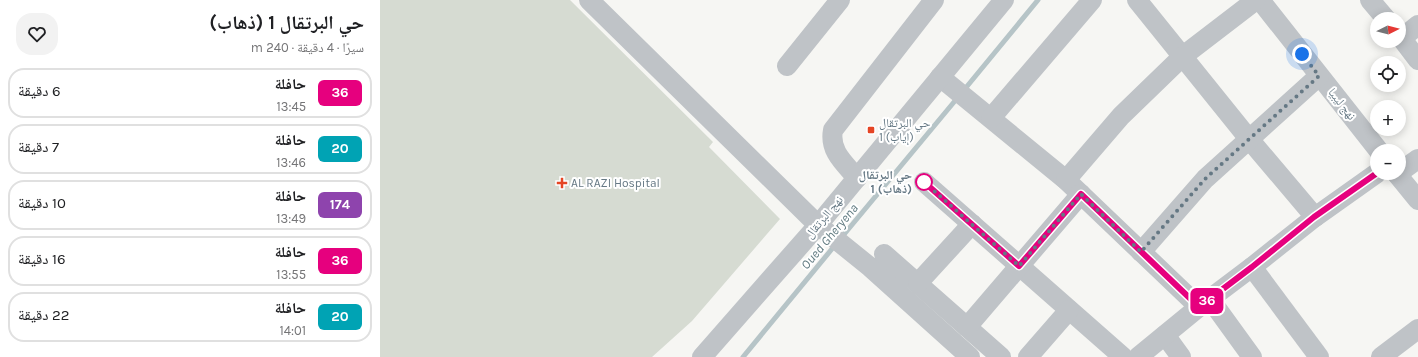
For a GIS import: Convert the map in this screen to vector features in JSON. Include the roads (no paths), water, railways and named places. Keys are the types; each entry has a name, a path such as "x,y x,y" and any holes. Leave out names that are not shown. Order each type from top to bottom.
{"street":[{"path":"589,0 824,230 918,283 1001,357"},
{"path":"787,66 840,0"},
{"path":"857,178 835,152 832,137 833,130 934,0"},
{"name":"نهج البرتقال","path":"702,357 824,230 857,178 946,82 1004,0"},
{"path":"986,114 1092,0"},
{"path":"1138,0 1249,139 1314,217"},
{"path":"1066,180 1121,116 1183,56 1256,0"},
{"name":"نهج ليبيا","path":"1260,0 1373,144"},
{"path":"1370,0 1380,12"},
{"path":"1406,33 1418,25"},
{"path":"1406,45 1418,60"},
{"path":"1141,252 1205,179 1319,76"},
{"path":"946,82 1066,180 1141,252 1204,303 1252,357"},
{"path":"1406,168 1418,159"},
{"path":"1138,357 1314,217 1370,178"},
{"path":"1402,180 1418,200"},
{"path":"924,182 1123,357"},
{"path":"967,328 1081,194"},
{"path":"918,283 972,224"},
{"path":"877,260 970,357"},
{"path":"1252,267 1319,357"},
{"path":"1028,357 1069,310"},
{"path":"1385,356 1418,329"},
{"path":"1165,335 1181,357"}],"waterway":[{"name":"Oued Gheryena","path":"964,90 1038,0"},
{"name":"Oued Gheryena","path":"841,238 959,96"},
{"name":"Oued Gheryena","path":"743,357 836,244"}],"place":[{"name":"حي البرتقال 1 (إياب)","path":"871,130"},
{"name":"حي البرتقال 1 (ذهاب)","path":"924,182"},
{"name":"AL RAZI Hospital","path":"562,183"}]}
